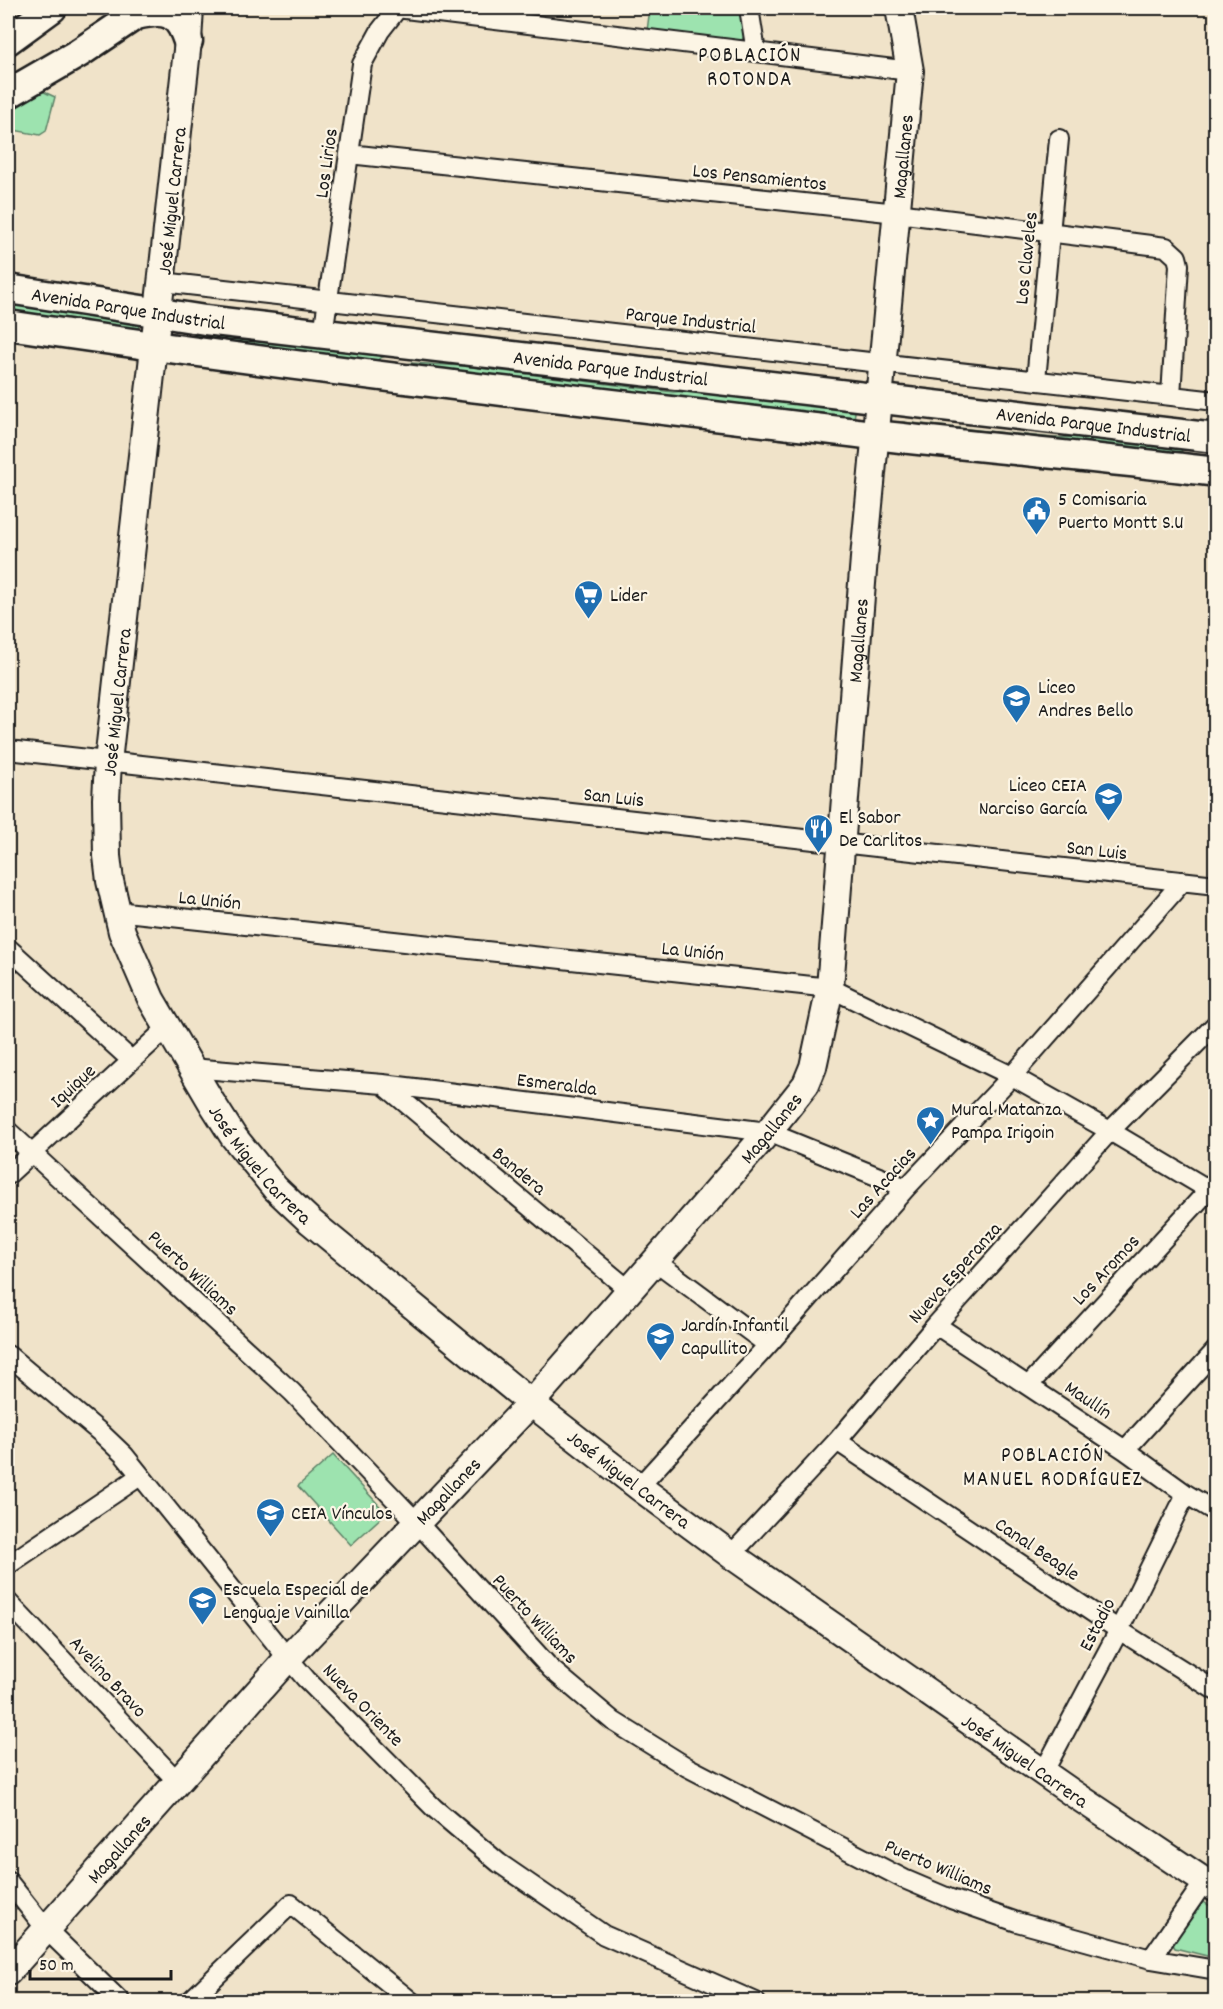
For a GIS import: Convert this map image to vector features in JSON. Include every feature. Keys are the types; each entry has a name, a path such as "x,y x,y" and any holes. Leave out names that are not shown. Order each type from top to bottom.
{"main road":[{"path":"8,40 52,8"},
{"path":"8,94 69,60 141,11 171,13 183,26 188,41"},
{"name":"Avenida Parque Industrial","path":"8,289 159,313 323,334 1202,437"},
{"name":"Avenida Parque Industrial","path":"8,324 155,347 379,376 875,435 1207,466"},
{"path":"1202,437 1207,466"}],"street":[{"name":"José Miguel Carrera","path":"190,8 159,313 108,762 106,837 110,881 116,911 131,955 167,1028 233,1136 288,1201 531,1403 731,1555 1043,1773 1210,1886"},
{"path":"398,8 910,71"},
{"name":"Los Lirios","path":"323,334 362,64 380,31 398,8"},
{"path":"750,8 756,52"},
{"name":"Magallanes","path":"8,1972 177,1781 290,1658 531,1403 768,1132 806,1084 813,1067 830,987 875,435 910,71 899,8"},
{"name":"Los Claveles","path":"1036,380 1059,139"},
{"name":"Los Pensamientos","path":"349,154 897,213 1166,247 1177,257 1179,265 1171,396"},
{"name":"Parque Industrial","path":"162,282 1215,400"},
{"name":"San Luis","path":"8,750 1215,885"},
{"name":"Las Acacias","path":"639,1487 906,1188 1012,1076 1183,881"},
{"name":"La Unión","path":"116,911 830,987 1012,1076 1213,1188"},
{"path":"8,948 131,1060"},
{"name":"Nueva Esperanza","path":"731,1555 837,1441 936,1325 1110,1131 1215,1024"},
{"name":"Iquique","path":"8,1176 167,1028"},
{"name":"Esmeralda","path":"191,1068 383,1084 768,1132 906,1188"},
{"name":"Bandera","path":"383,1084 629,1290"},
{"name":"Puerto Williams","path":"8,1131 292,1392 417,1523 551,1669 594,1707 633,1735 687,1767 782,1817 951,1899 1017,1922 1150,1959 1215,1970"},
{"name":"Los Aromos","path":"1029,1386 1213,1188"},
{"path":"654,1261 768,1345"},
{"name":"Maullín","path":"936,1325 1215,1512"},
{"path":"1125,1450 1215,1350"},
{"name":"Nueva Oriente","path":"8,1355 124,1455 306,1679 434,1808 499,1863 604,1935 756,2001"},
{"name":"Canal Beagle","path":"837,1441 1119,1630 1215,1691"},
{"path":"8,1565 140,1476"},
{"name":"Estadio","path":"1043,1773 1119,1630 1186,1494"},
{"name":"Avelino Bravo","path":"8,1602 177,1781"},
{"path":"8,1881 46,1929 121,2001"},
{"path":"1150,1959 1210,1886"},
{"path":"189,2001 291,1904 412,2001"}],"green space":[{"path":"650,8 740,8 745,34 742,40 736,42 647,31"},
{"path":"42,91 55,97 46,131 40,135 8,129 8,109"},
{"path":"8,300 139,322 138,336 8,315"},
{"path":"199,330 389,355 380,358 370,367 193,339"},
{"path":"411,363 463,366 673,392 698,390 852,408 855,412 854,420 403,365"},
{"path":"902,422 1054,438 1105,436 1181,448 1183,458 899,426"},
{"path":"333,1455 386,1513 351,1545 298,1486"},
{"path":"1203,1902 1215,1908 1215,1958 1175,1948 1172,1943"}],"place":[{"name":"5 Comisaria Puerto Montt S.U","path":"1037,536"},
{"name":"Lider","path":"589,620"},
{"name":"Liceo Andres Bello","path":"1017,724"},
{"name":"Liceo CEIA Narciso García","path":"1108,822"},
{"name":"El Sabor De Carlitos","path":"818,854"},
{"name":"Mural Matanza Pampa Irigoin","path":"930,1146"},
{"name":"Jardín Infantil Capullito","path":"660,1362"},
{"name":"CEIA Vínculos","path":"270,1538"},
{"name":"Escuela Especial de Lenguaje Vainilla","path":"202,1626"}],"district":[{"name":"POBLACIÓN ROTONDA","path":"750,66"},
{"name":"POBLACIÓN MANUEL RODRÍGUEZ","path":"1053,1466"}]}
